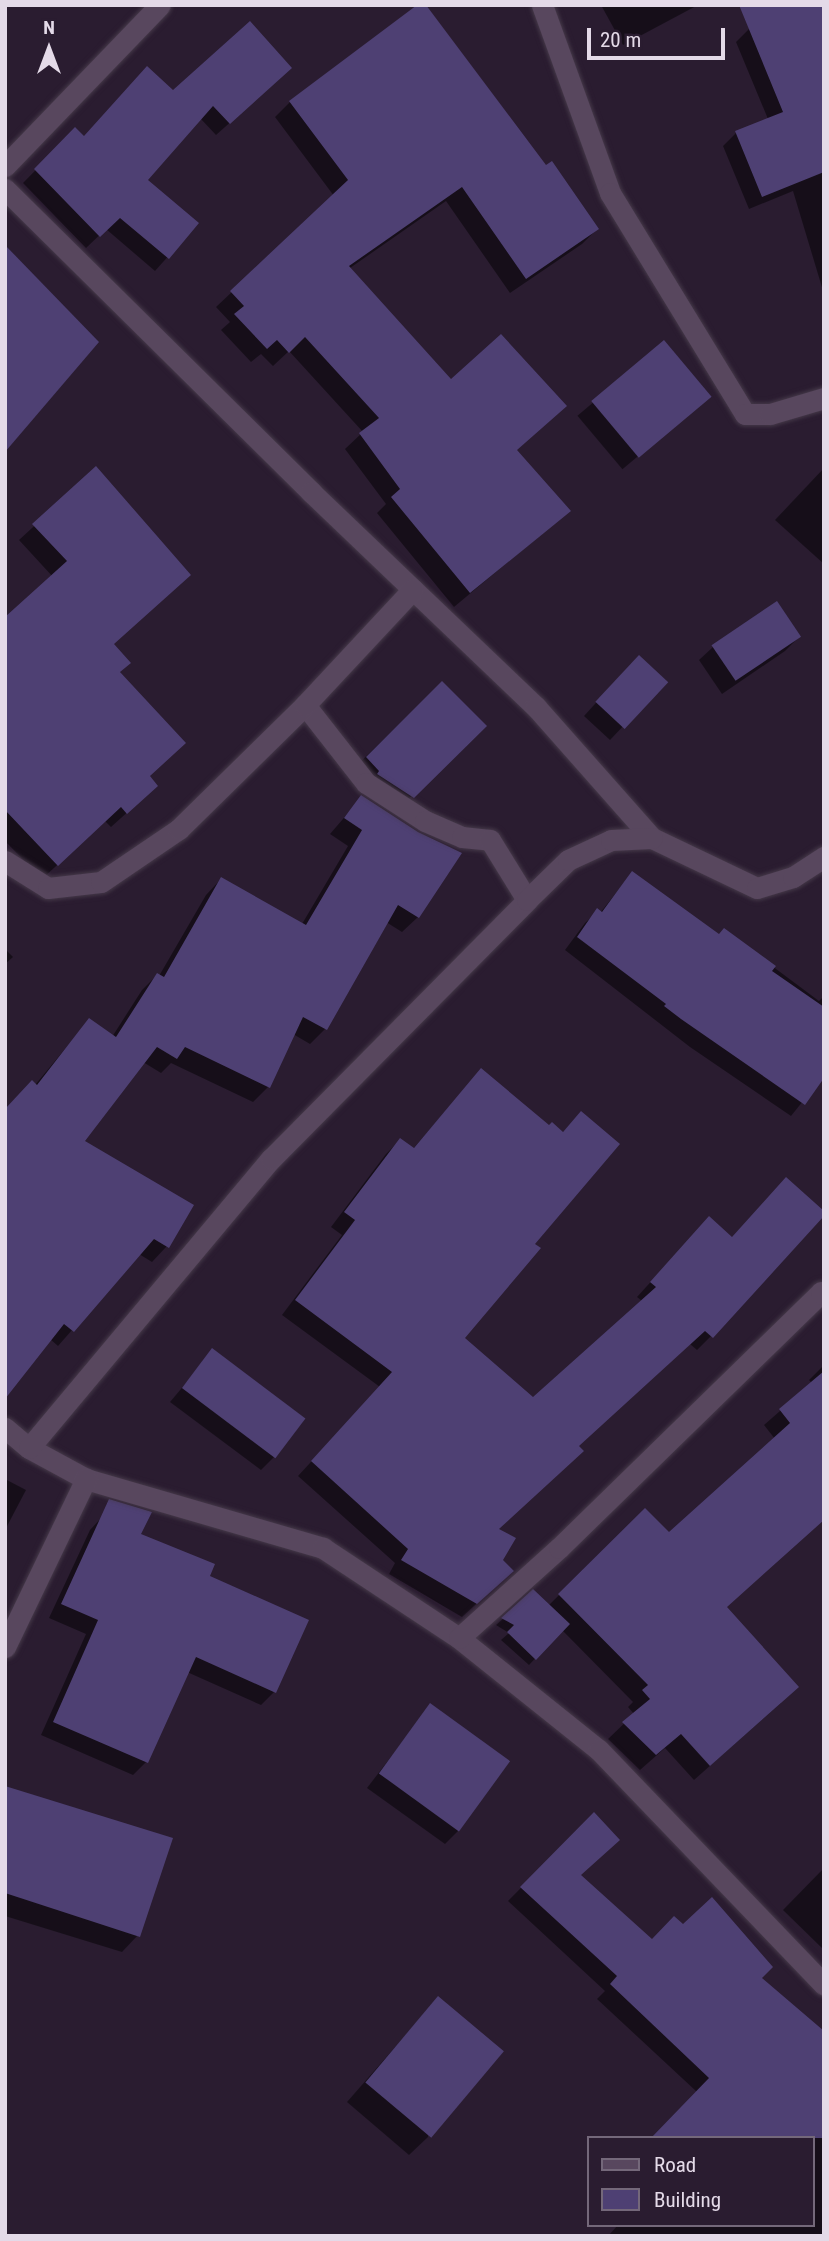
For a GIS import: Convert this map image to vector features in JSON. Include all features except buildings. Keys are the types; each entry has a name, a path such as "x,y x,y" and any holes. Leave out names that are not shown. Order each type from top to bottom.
{"street":[{"path":"5,166 160,5"},
{"path":"542,5 610,193 745,414 770,414 824,398"},
{"path":"5,189 536,707 652,838 757,888 793,877 824,857"},
{"path":"5,861 48,888 101,882 179,829 305,705 413,589"},
{"path":"305,705 366,783 425,821 462,837 490,840 527,900"},
{"path":"29,1448 271,1159 527,900 568,860 611,840 652,838"},
{"path":"459,1639 559,1548 821,1292 824,1295"},
{"path":"5,1428 29,1448 86,1479 323,1548 459,1639 599,1750 824,1985"},
{"path":"5,1647 86,1479"}]}
